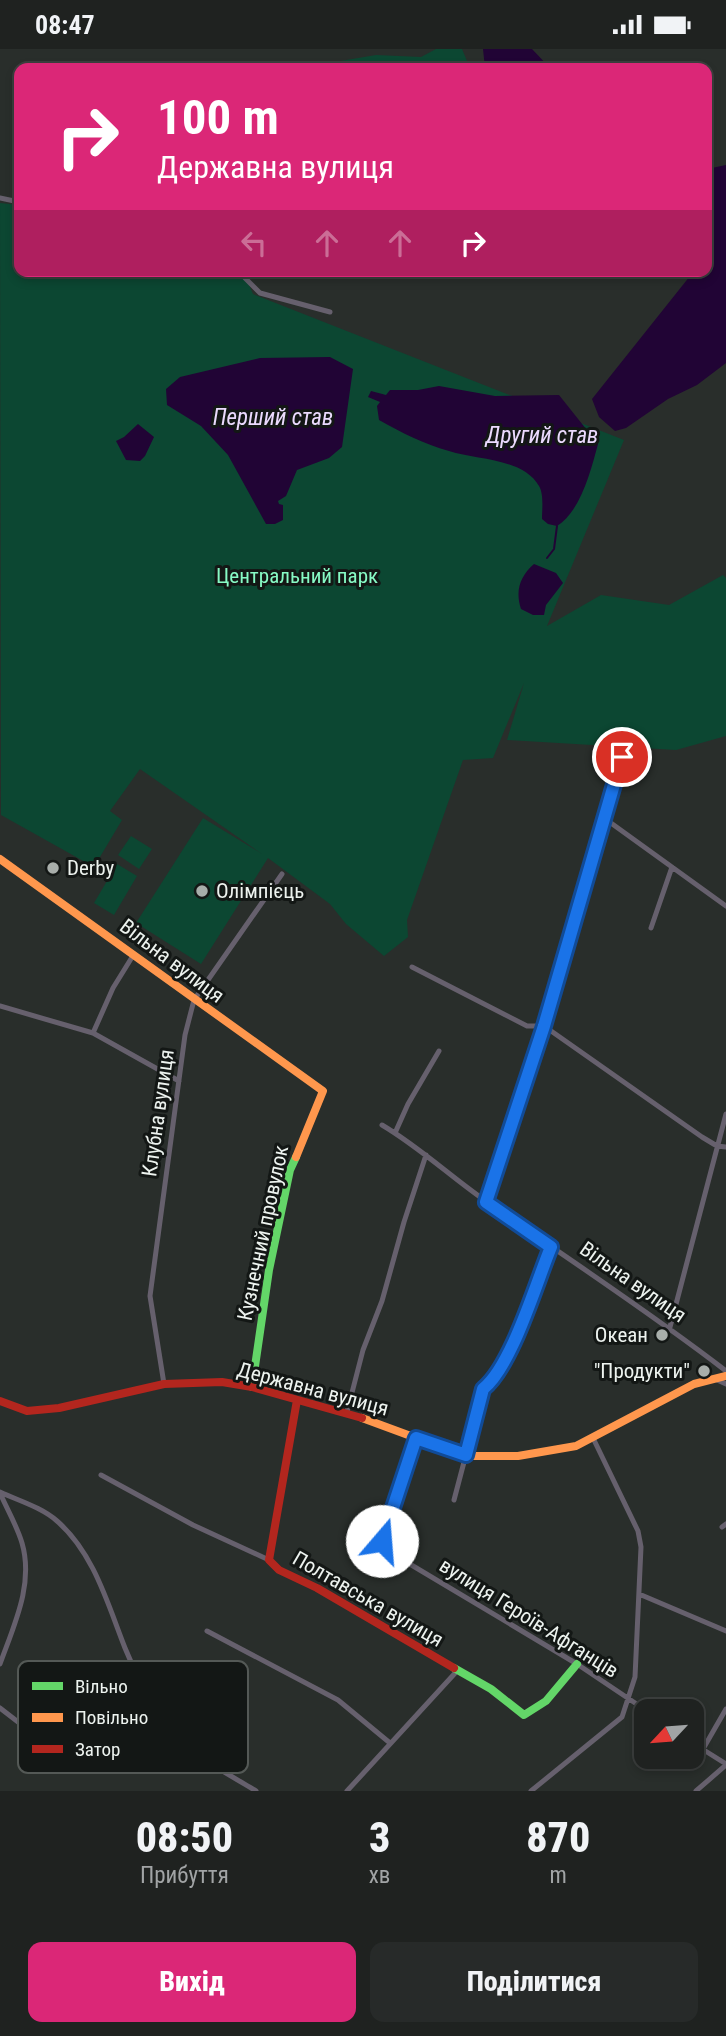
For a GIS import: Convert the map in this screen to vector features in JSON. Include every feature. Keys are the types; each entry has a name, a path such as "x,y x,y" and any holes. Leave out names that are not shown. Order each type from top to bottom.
{"street":[{"path":"244,277 260,293 330,312"},
{"path":"486,1202 544,1026 622,757"},
{"path":"604,818 726,906"},
{"name":"Вільна вулиця","path":"0,859 323,1091"},
{"path":"651,927 672,867"},
{"name":"Клубна вулиця","path":"164,1384 150,1296 185,1035 194,1000 282,874"},
{"path":"93,1033 113,988 134,954"},
{"path":"412,967 527,1026 544,1026 717,1146 726,1147"},
{"path":"0,1006 93,1033 179,1081"},
{"path":"395,1133 408,1104 439,1051"},
{"name":"Кузнечний провулок","path":"252,1387 269,1270 290,1170 323,1091"},
{"path":"670,1327 726,1114"},
{"name":"Вільна вулиця","path":"382,1125 486,1202 670,1327 726,1371"},
{"path":"347,1412 363,1350 382,1301 426,1155"},
{"path":"454,1500 483,1389 491,1383 510,1349 551,1247"},
{"name":"Державна вулиця","path":"0,1402 27,1411 59,1408 164,1384 222,1382 252,1387 347,1412 466,1455 518,1456 576,1446 694,1384 726,1376"},
{"path":"715,1379 726,1384"},
{"name":"Полтавська вулиця","path":"297,1400 269,1560 279,1570 317,1588 491,1689 524,1715 532,1713 577,1664"},
{"name":"вулиця Героїв-Афганців","path":"416,1438 382,1541 398,1557 577,1664 634,1702"},
{"path":"531,1791 622,1717 635,1677 641,1547 638,1531 593,1439"},
{"path":"101,1475 193,1525 269,1560"},
{"path":"0,1493 22,1543 26,1569 24,1595 0,1664"},
{"path":"0,1493 43,1511 70,1534 94,1571 131,1661"},
{"path":"639,1594 726,1631"},
{"path":"207,1631 338,1700 390,1743"},
{"path":"347,1791 457,1671"},
{"path":"0,1709 18,1722"},
{"path":"704,1747 726,1709"},
{"path":"696,1791 726,1765 704,1750"},
{"path":"229,1773 257,1791"}],"green space":[{"path":"436,49 462,49 468,63 328,63 376,55 421,57"},
{"name":"Центральний парк","path":"0,203 14,204 14,277 246,277 253,294 624,440 547,626 601,595 669,605 723,575 726,578 726,736 676,750 507,740 524,683 493,758 463,760 407,920 408,937 384,956 346,924 330,904 268,858 201,964 136,923 203,818 262,854 140,769 110,811 122,820 94,867 1,815"},
{"path":"131,836 152,849 139,869 118,855"},
{"path":"117,864 137,876 114,915 94,903"}],"water":[{"path":"483,49 532,49 545,63 484,63"},
{"path":"726,165 726,363 697,385 668,399 626,428 615,431 599,417 592,399 689,277 712,277 712,168"},
{"name":"Перший став","path":"330,357 353,369 342,447 329,458 297,470 286,496 278,501 283,505 283,520 266,524 228,455 201,426 167,405 166,389 180,377 260,358"},
{"name":"Другий став","path":"439,386 495,396 559,395 598,444 584,489 573,511 557,526 548,524 542,519 541,489 532,477 511,465 449,451 413,438 379,420 377,406 380,402 368,397 371,391 386,395 390,390 418,390"},
{"path":"138,424 154,437 140,461 126,460 116,441"},
{"path":"534,564 556,573 563,583 546,605 544,615 533,615 521,609 519,602 520,584"}],"waterway":[{"path":"547,558 554,549 557,526"}],"traffic: fast":[{"path":"486,1202 544,1026 622,757"},
{"path":"252,1387 269,1270 290,1170 296,1157"},
{"path":"454,1668 491,1689 524,1715 546,1701 577,1664"}],"traffic: slow":[{"path":"0,859 323,1091 296,1157"},
{"path":"362,1418 465,1456 518,1456 576,1446 694,1384 726,1376"}],"traffic: jam":[{"path":"0,1401 27,1411 59,1408 164,1384 222,1382 252,1387 362,1418"},
{"path":"297,1400 269,1560 279,1570 317,1588 454,1668"}],"place":[{"name":"Derby","path":"53,868"},
{"name":"Олімпієць","path":"202,891"},
{"name":"Океан","path":"662,1335"},
{"name":"\"Продукти\"","path":"704,1371"}],"route":[{"path":"382,1541 416,1438 466,1455 483,1389 491,1383 510,1349 551,1247 486,1202 544,1026 622,757"}]}
